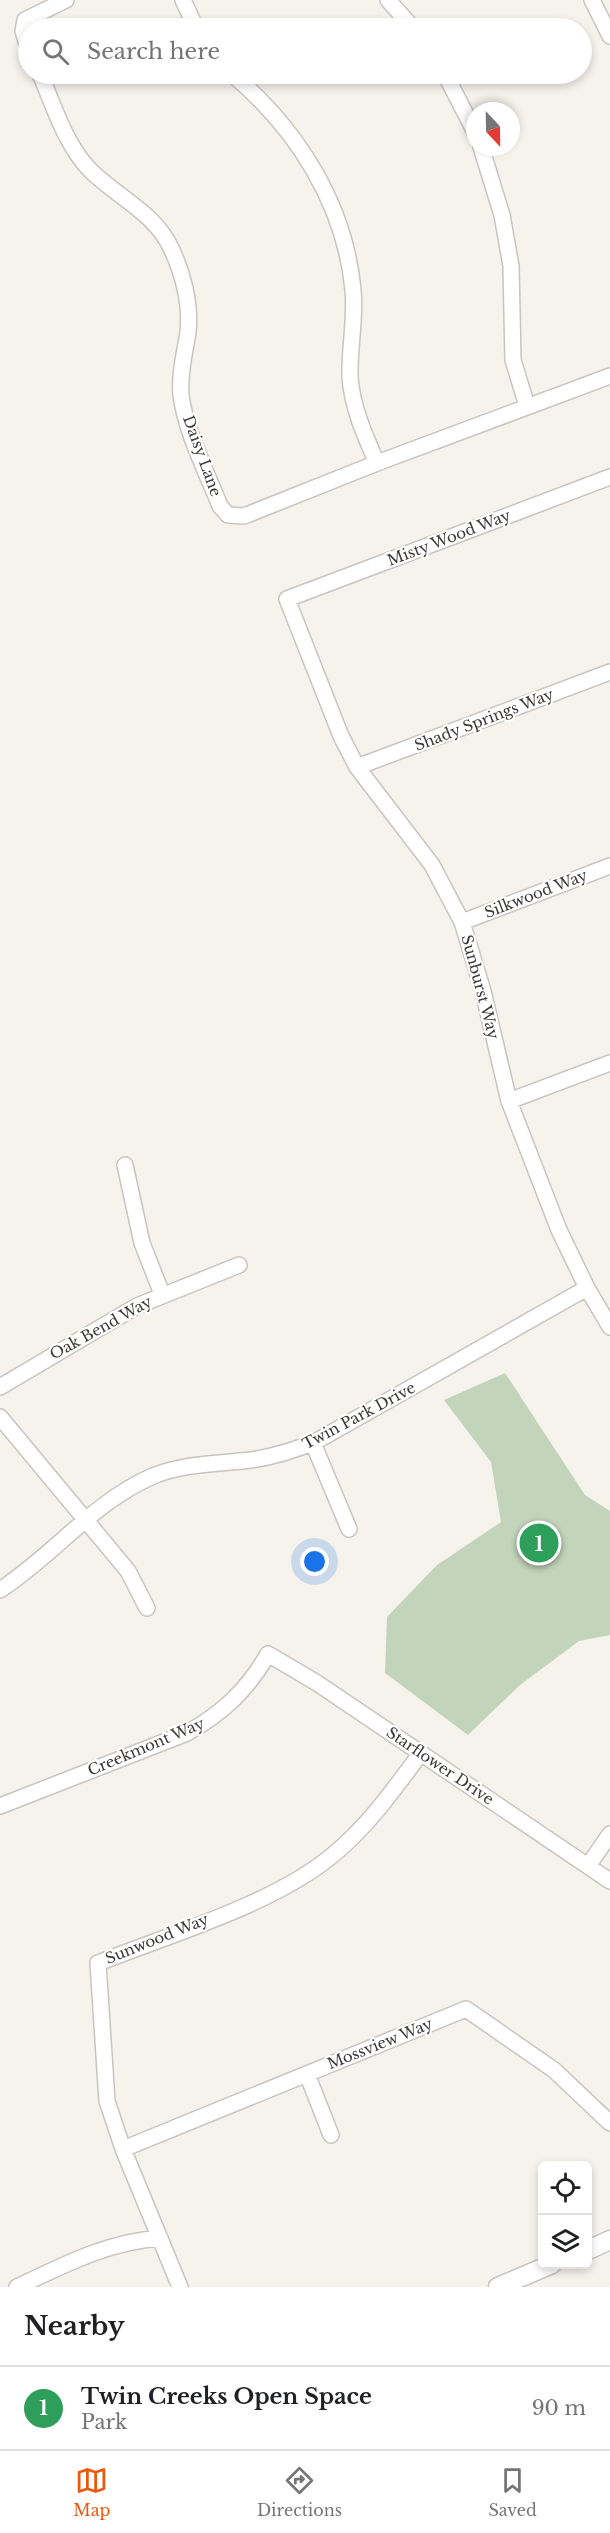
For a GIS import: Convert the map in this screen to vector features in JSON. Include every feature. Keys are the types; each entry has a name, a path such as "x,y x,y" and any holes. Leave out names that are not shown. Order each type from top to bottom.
{"street":[{"path":"30,18 66,0"},
{"path":"183,0 191,18"},
{"path":"388,0 404,18"},
{"path":"592,0 610,36"},
{"name":"Daisy Lane","path":"44,84 67,135 88,168 157,225 171,248 187,296 189,313 182,365 182,401 197,448 223,512 235,518 244,516 526,406 610,376"},
{"path":"243,84 272,111 295,140 322,184 339,227 353,289 350,376 354,403 377,463"},
{"path":"450,84 466,115"},
{"path":"484,156 502,215 510,256 514,288 513,360 526,406"},
{"name":"Misty Wood Way","path":"288,599 610,477"},
{"name":"Sunburst Way","path":"288,599 341,736 357,767 432,865 462,922 483,991 509,1101 559,1230 587,1288 610,1327"},
{"name":"Shady Springs Way","path":"357,767 610,672"},
{"name":"Silkwood Way","path":"462,922 610,866"},
{"path":"509,1101 610,1063"},
{"path":"125,1165 142,1243 162,1294"},
{"name":"Oak Bend Way","path":"0,1387 108,1321 162,1294 239,1265"},
{"name":"Twin Park Drive","path":"0,1590 85,1519 129,1488 155,1475 183,1467 260,1458 313,1443 587,1288"},
{"path":"0,1417 128,1571 147,1608"},
{"path":"313,1443 349,1529"},
{"name":"Starflower Drive","path":"268,1654 421,1753 610,1881"},
{"name":"Creekmont Way","path":"0,1806 187,1733 207,1722 242,1692 268,1654"},
{"name":"Sunwood Way","path":"180,2287 113,2123 104,2079 98,1963 263,1897 306,1874 357,1833 421,1753"},
{"path":"588,1866 610,1834"},
{"name":"Mossview Way","path":"123,2149 466,2009 554,2070 610,2122"},
{"path":"307,2074 331,2135"},
{"path":"17,2287 99,2249 126,2242 160,2238"},
{"path":"592,2248 610,2240"},
{"path":"509,2285 543,2269"}],"green space":[{"path":"505,1373 585,1495 610,1511 610,1635 579,1641 520,1685 468,1735 385,1673 387,1617 437,1565 501,1522 491,1462 444,1400"}],"place":[{"name":"Twin Creeks Open Space","path":"539,1543"}]}
